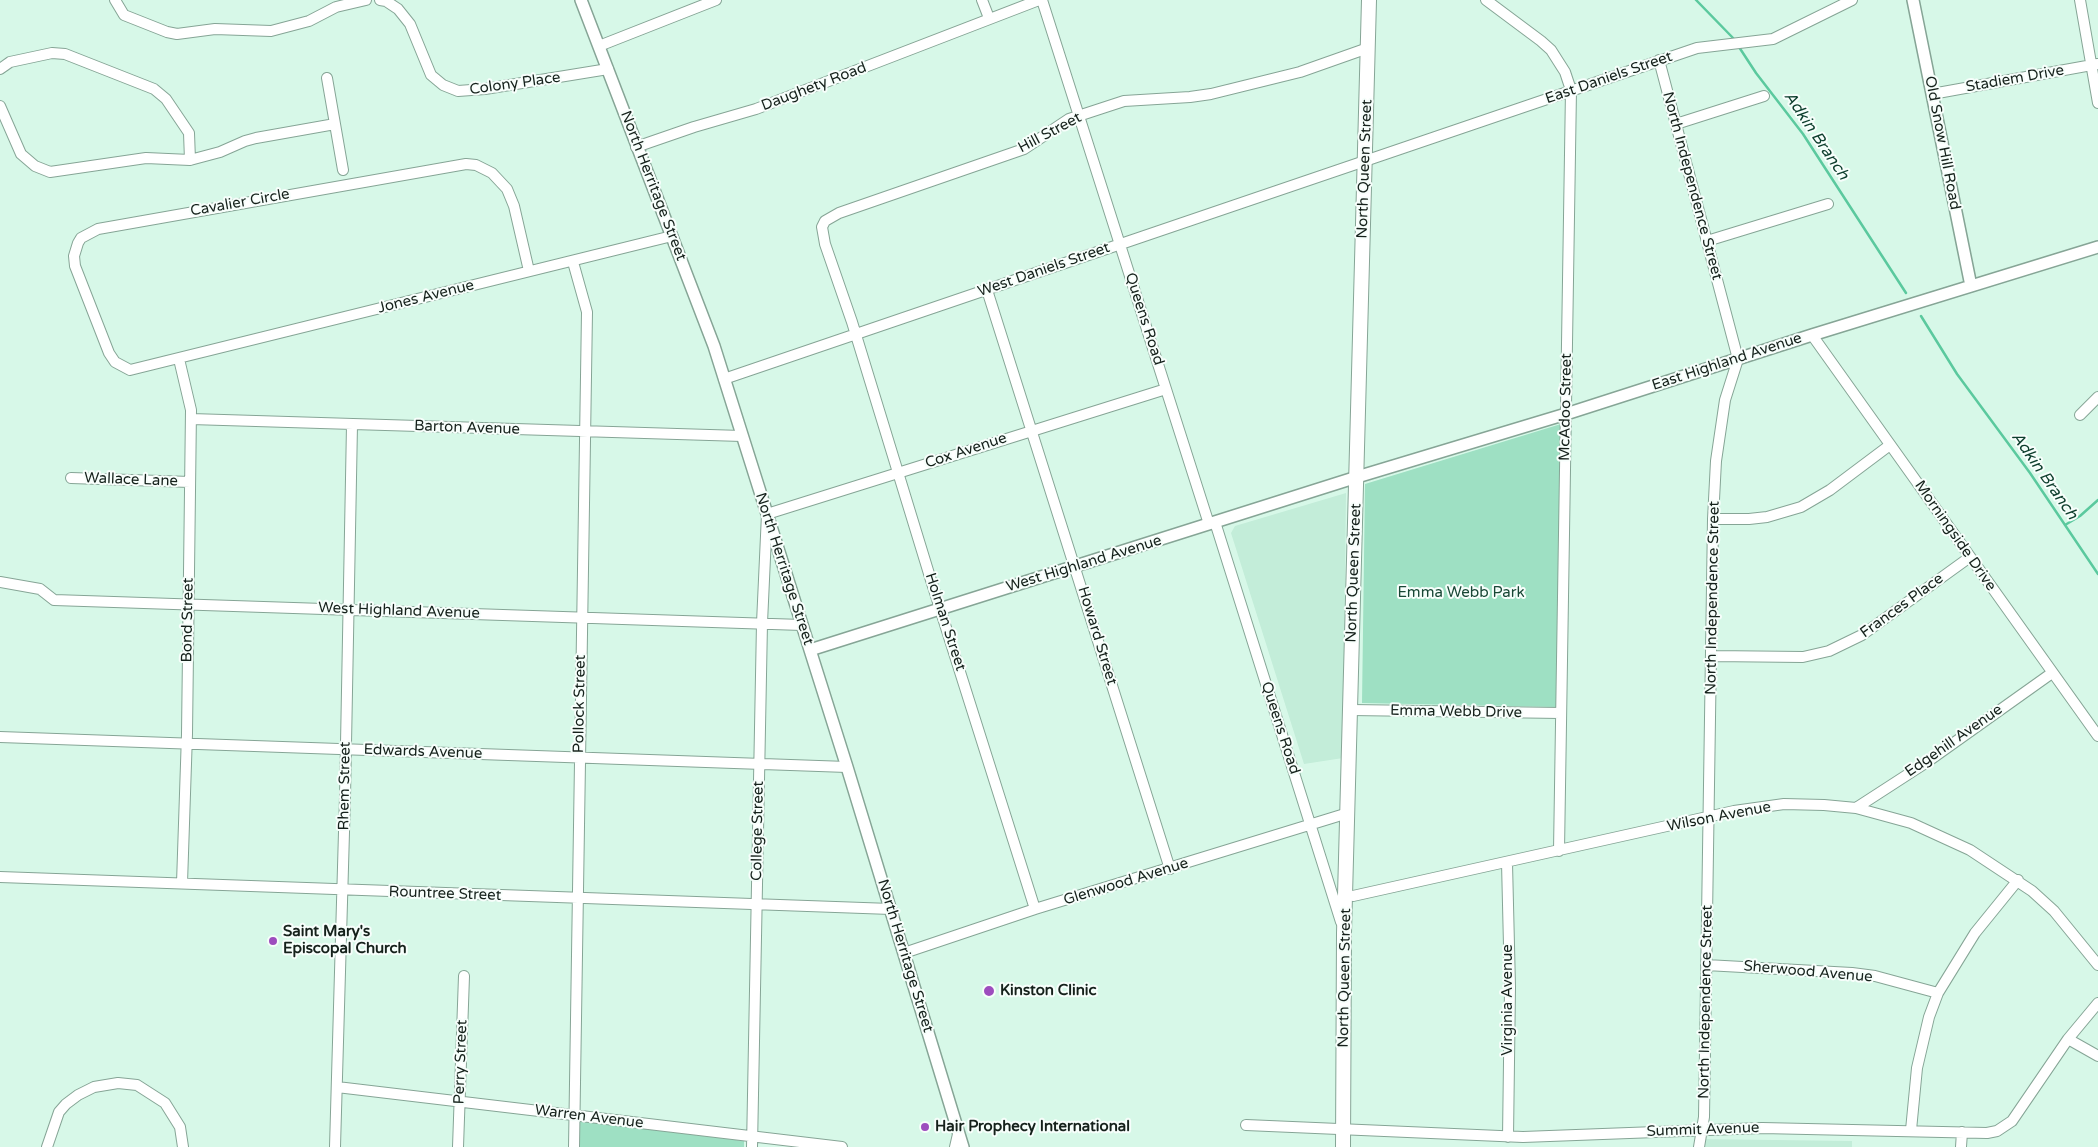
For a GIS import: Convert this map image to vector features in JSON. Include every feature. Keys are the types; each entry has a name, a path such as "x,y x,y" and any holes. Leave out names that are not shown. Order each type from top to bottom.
{"main road":[{"name":"North Queen Street","path":"1343,1147 1344,933 1369,0"}],"street":[{"path":"115,0 124,15 177,34 215,29 271,31 309,21 336,6 366,0"},
{"name":"Colony Place","path":"380,0 386,1 398,9 410,24 431,75 443,85 458,91 485,89 608,69"},
{"name":"North Herritage Street","path":"581,0 714,346 891,909 963,1147"},
{"path":"599,46 716,0"},
{"path":"982,0 989,18"},
{"name":"Queens Road","path":"989,18 1040,0 1080,116 1166,389 1311,824 1344,933"},
{"name":"McAdoo Street","path":"1486,0 1551,50 1565,72 1572,90 1559,851"},
{"name":"East Daniels Street","path":"1365,160 1697,48 1773,39 1852,0"},
{"name":"Old Snow Hill Road","path":"1913,0 1971,286"},
{"path":"2080,0 2094,65 2098,103"},
{"name":"Daughety Road","path":"636,147 694,127 756,109 989,18"},
{"name":"Hill Street","path":"856,335 822,234 822,227 825,221 838,213 1024,149 1069,119 1124,101 1211,94 1300,72 1368,48"},
{"path":"0,69 10,62 52,53 65,54 154,89 166,99 189,134 190,160"},
{"name":"North Independence Street","path":"1659,60 1738,359 1725,400 1719,434 1713,519 1704,1117 1699,1147"},
{"name":"Stadiem Drive","path":"1932,94 2094,65"},
{"path":"327,78 343,170"},
{"path":"1676,124 1764,96"},
{"path":"0,106 21,154 35,166 50,172 146,158 190,160 220,152 256,138 335,124"},
{"name":"West Daniels Street","path":"724,380 1365,160"},
{"name":"Cavalier Circle","path":"179,359 130,370 115,362 108,352 75,266 74,256 81,238 98,229 112,226 466,164 476,165 492,173 507,189 514,206 529,272"},
{"path":"1707,241 1828,204"},
{"name":"Jones Avenue","path":"179,359 672,236"},
{"name":"East Highland Avenue","path":"1357,477 1566,414 1812,335 2098,247"},
{"name":"Pollock Street","path":"573,262 587,312 574,1147"},
{"name":"Howard Street","path":"987,290 1170,869"},
{"name":"Holman Street","path":"856,335 940,608 1036,909"},
{"name":"Morningside Drive","path":"1812,335 2098,736"},
{"name":"Bond Street","path":"179,359 191,410 182,883"},
{"name":"Cox Avenue","path":"766,514 1166,389"},
{"path":"2080,415 2098,397"},
{"name":"Barton Avenue","path":"191,419 742,436"},
{"name":"Rhem Street","path":"335,1147 343,890 352,425"},
{"path":"1713,519 1749,520 1767,517 1802,506 1830,490 1890,445"},
{"name":"West Highland Avenue","path":"810,650 1357,477"},
{"name":"Wallace Lane","path":"71,478 190,482"},
{"name":"College Street","path":"752,1142 762,623 766,514"},
{"name":"Frances Place","path":"1712,656 1803,657 1829,651 1862,636 1970,557"},
{"name":"West Highland Avenue","path":"0,582 40,589 54,600 802,625"},
{"name":"Edgehill Avenue","path":"1856,808 1927,762 2052,673"},
{"name":"Emma Webb Drive","path":"1351,710 1561,713"},
{"name":"Edwards Avenue","path":"0,738 846,767"},
{"name":"Wilson Avenue","path":"1353,896 1754,808 1784,804 1824,805 1856,808 1924,828 1970,850 2018,880 2054,911 2098,965"},
{"name":"Glenwood Avenue","path":"904,953 1036,909 1348,813"},
{"name":"Virginia Avenue","path":"1507,863 1510,987 1508,1137"},
{"name":"Rountree Street","path":"0,877 891,909"},
{"path":"1911,1130 1917,1068 1929,1017 1938,993 1975,933 2018,880"},
{"name":"Sherwood Avenue","path":"1706,964 1852,972 1883,978 1938,993"},
{"name":"Perry Street","path":"458,1147 464,976"},
{"name":"Summit Avenue","path":"1246,1125 1508,1137 1762,1128 1987,1133 1997,1131 2006,1126 2016,1115 2068,1039 2098,1003"},
{"path":"2068,1039 2098,1056"},
{"path":"47,1147 60,1112 66,1104 94,1087 118,1084 137,1085 165,1103 180,1127 183,1147"},
{"name":"Warren Avenue","path":"337,1087 574,1115 752,1142 842,1147"},
{"path":"1962,1132 1962,1147"},
{"path":"955,1147 958,1134"}],"shaded area":[{"path":"1346,493 1343,758 1304,764 1231,533 1235,526"},
{"path":"1697,1139 1852,1141 1852,1147 1697,1147"}],"green space":[{"name":"Emma Webb Park","path":"1561,424 1557,707 1362,703 1365,484"},
{"path":"580,1121 744,1141 744,1147 579,1147"}],"waterway":[{"name":"Adkin Branch","path":"1696,0 1735,40"},
{"name":"Adkin Branch","path":"1739,47 1756,73 1803,134 1906,293"},
{"name":"Adkin Branch","path":"1921,316 1957,374 2030,473 2098,574"},
{"path":"2065,525 2080,516 2098,500"}],"place":[{"name":"Saint Mary's Episcopal Church","path":"273,941"},
{"name":"Kinston Clinic","path":"989,991"},
{"name":"Hair Prophecy International","path":"925,1127"}]}
